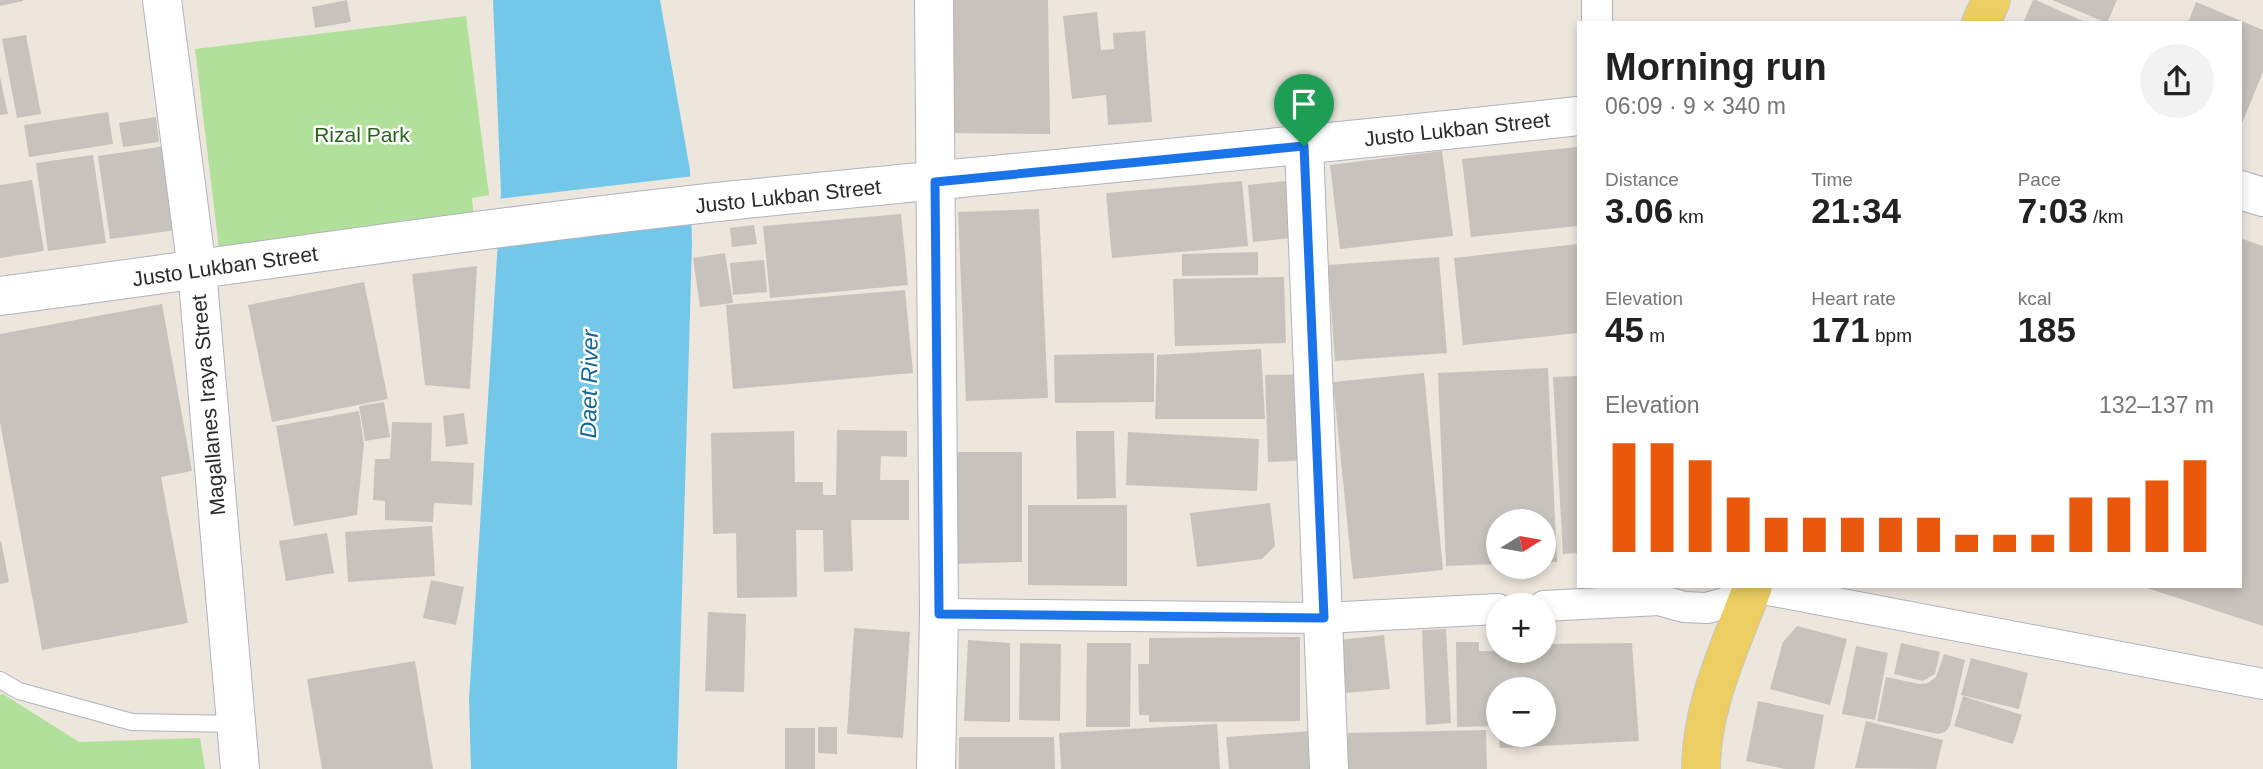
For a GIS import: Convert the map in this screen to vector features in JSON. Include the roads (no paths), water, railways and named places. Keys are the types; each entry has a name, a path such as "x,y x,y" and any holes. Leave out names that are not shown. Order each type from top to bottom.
{"main road":[{"name":"Magallanes Iraya Street","path":"162,0 197,270 240,769"},
{"path":"934,0 939,614 936,769"},
{"path":"1982,21 1991,0"},
{"name":"Justo Lukban Street","path":"0,296 477,232 733,201 1304,146 1577,116"},
{"path":"1304,146 1329,769"},
{"path":"2242,191 2263,197"},
{"path":"1697,769 1708,708 1753,588"}],"street":[{"path":"1597,0 1597,21"},
{"path":"1556,605 1657,593 1684,607 1707,608 1728,602 1751,588"},
{"path":"1758,588 2263,684"},
{"path":"939,614 1324,618 1486,610"}],"lane":[{"path":"0,680 19,691 132,722 235,723"}],"water":[{"name":"Daet River","path":"493,0 660,0 690,170 692,242 677,769 471,769 469,700 501,193"}],"park label":[{"name":"Rizal Park","path":"362,134"}]}
